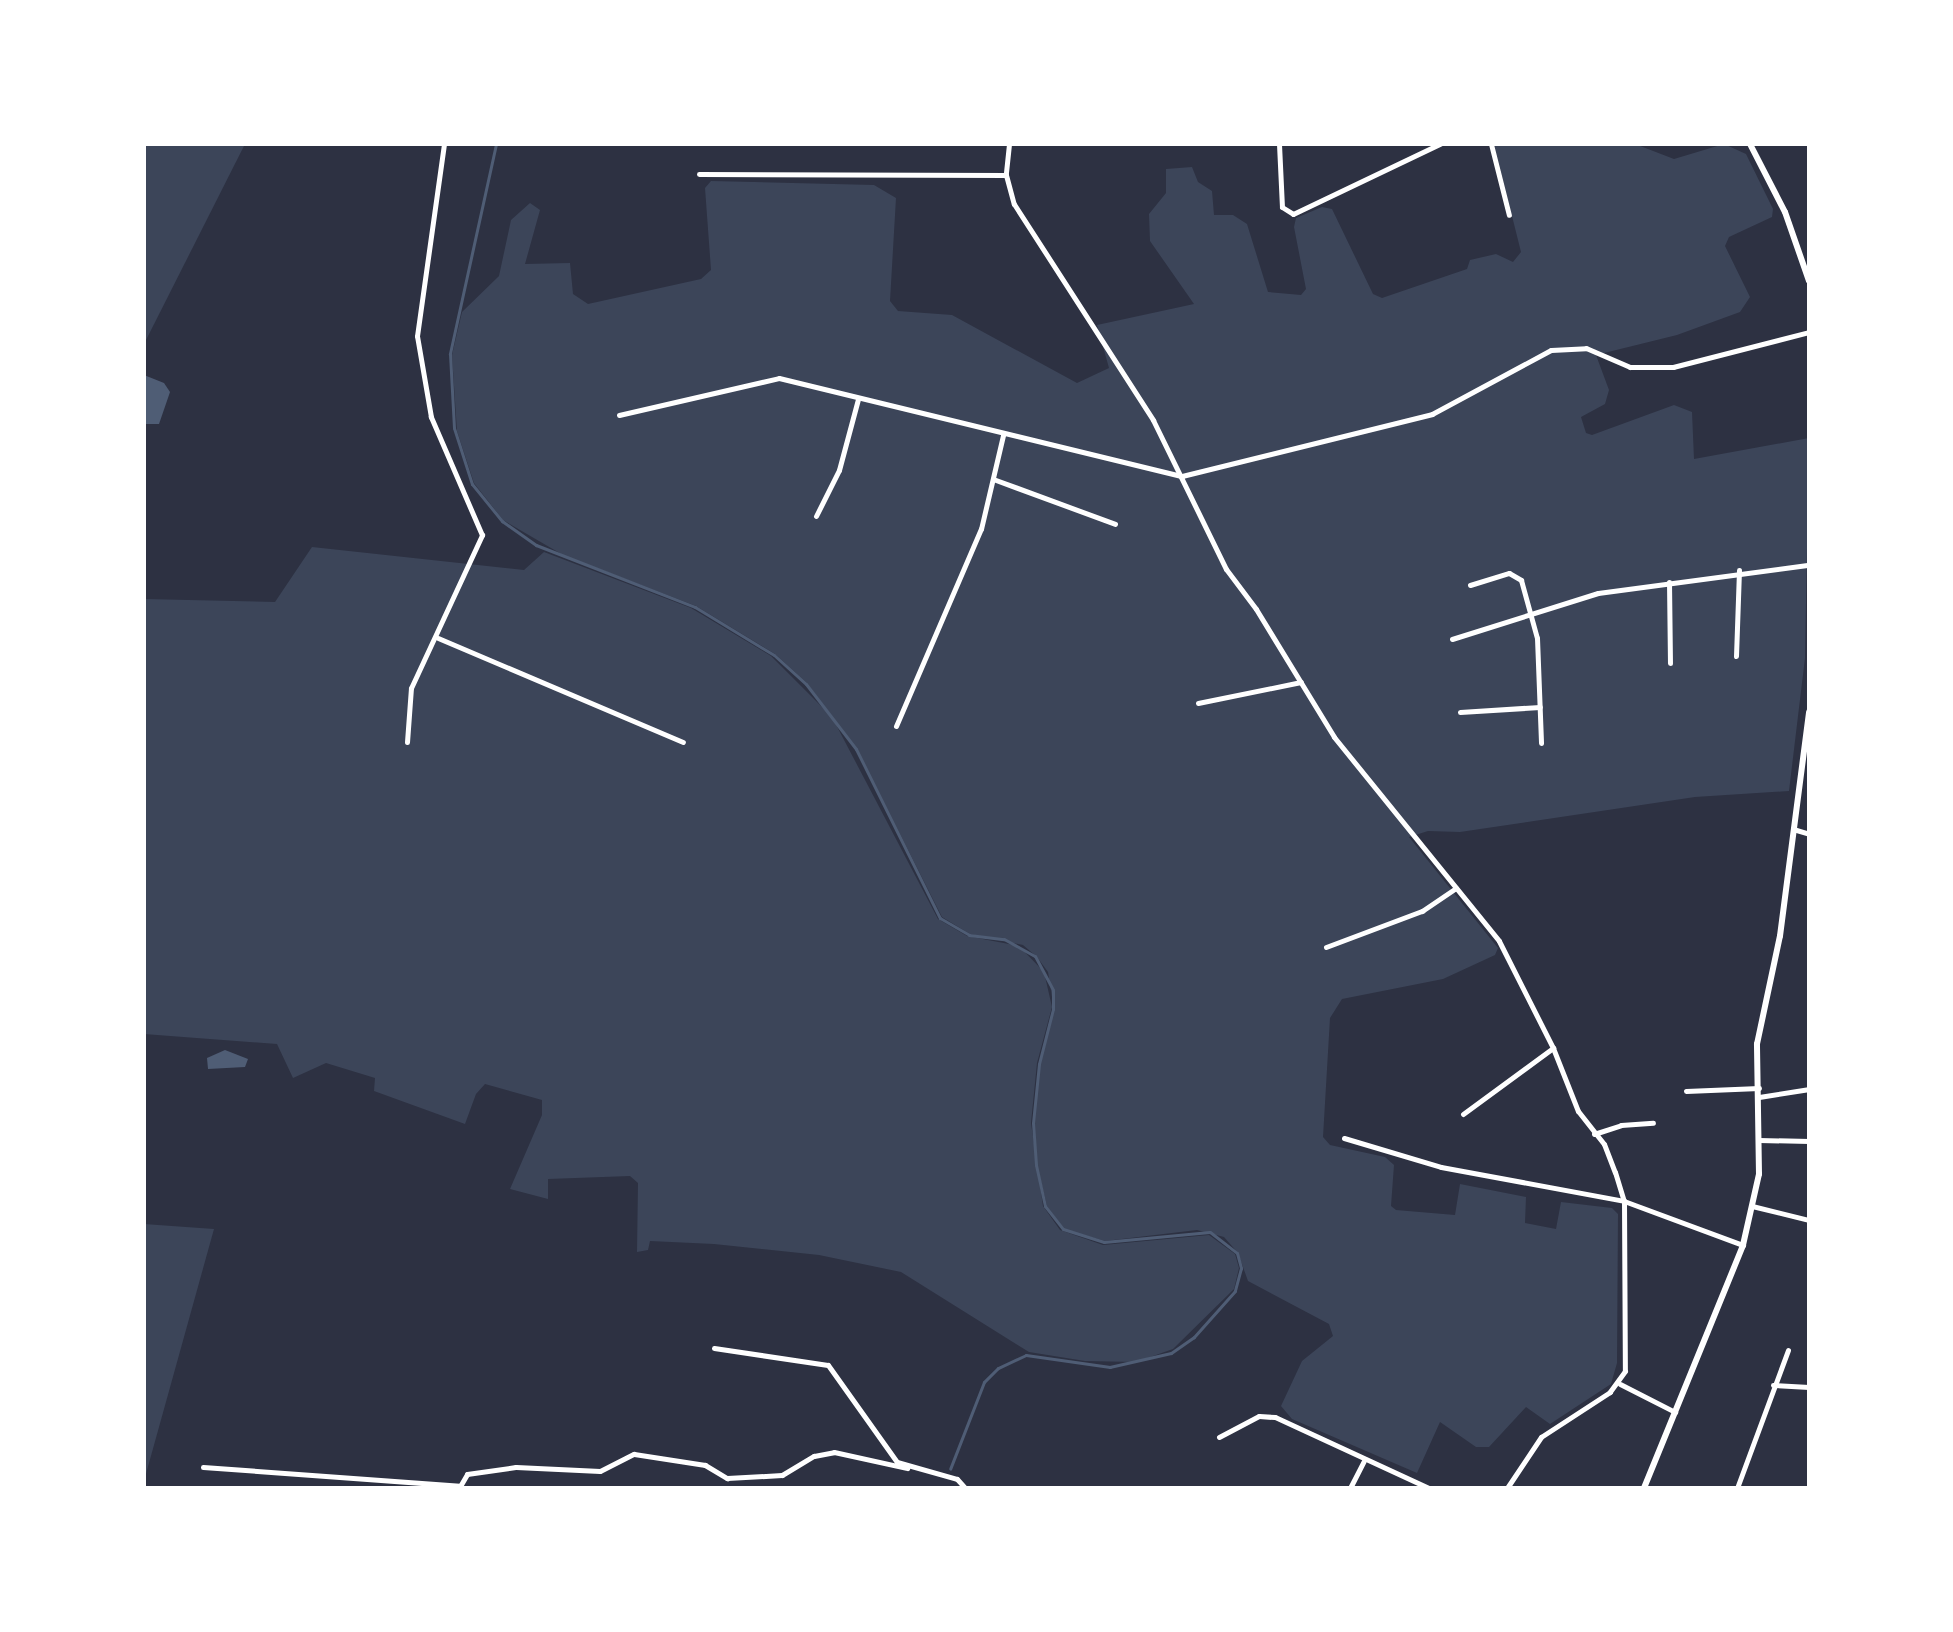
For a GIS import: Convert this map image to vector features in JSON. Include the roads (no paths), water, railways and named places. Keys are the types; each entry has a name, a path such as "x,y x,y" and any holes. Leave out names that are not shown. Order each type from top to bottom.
{"street":[{"path":"407,742 411,688 438,638 482,535 431,417 417,336 444,144"},
{"path":"1009,144 1006,175 1027,230 1153,420 1226,569 1372,788 1499,941 1553,1048 1578,1111 1604,1144 1624,1201 1620,1275 1626,1363 1620,1384 1541,1437 1507,1488"},
{"path":"1279,144 1282,207 1293,214 1440,144"},
{"path":"1491,144 1509,215"},
{"path":"1750,144 1785,212 1809,281"},
{"path":"699,174 1006,175"},
{"path":"619,415 687,403 772,378 1182,476 1417,419 1551,350 1586,348 1630,367 1673,367 1809,332"},
{"path":"816,516 839,470 858,399"},
{"path":"896,726 981,529 1003,435"},
{"path":"993,479 1115,524"},
{"path":"1452,639 1532,611 1669,582 1739,570 1809,565"},
{"path":"1736,656 1739,570"},
{"path":"1470,585 1515,573 1532,611 1541,743"},
{"path":"1669,582 1670,663"},
{"path":"438,638 683,742"},
{"path":"1198,703 1301,682"},
{"path":"1460,712 1540,707"},
{"path":"1644,1488 1743,1245 1752,1206 1759,1140 1757,1044 1780,936 1809,712"},
{"path":"1792,829 1809,834"},
{"path":"1326,947 1422,911 1456,888"},
{"path":"1463,1114 1553,1048"},
{"path":"1686,1091 1760,1088"},
{"path":"1759,1097 1809,1089"},
{"path":"1594,1134 1621,1125 1653,1123"},
{"path":"1344,1138 1441,1167 1624,1201 1743,1245"},
{"path":"1759,1140 1809,1141"},
{"path":"1752,1206 1809,1220"},
{"path":"714,1348 833,1368 859,1410 907,1468"},
{"path":"1737,1488 1788,1350"},
{"path":"1620,1384 1675,1412"},
{"path":"1773,1385 1809,1387"},
{"path":"1219,1437 1266,1415 1429,1488"},
{"path":"203,1467 459,1487 467,1474 516,1467 600,1471 634,1454 705,1465 727,1478 782,1475 814,1456 834,1452 957,1479 965,1488"},
{"path":"1350,1488 1364,1461"}],"waterway":[{"path":"496,144 450,354 454,428 472,484 502,521 536,545 695,607 774,655 806,684 856,749 940,918 969,935 1004,939 1035,956 1053,990 1053,1009 1039,1064 1033,1123 1036,1165 1045,1206 1063,1229 1104,1242 1210,1232 1237,1253 1241,1268 1235,1291 1194,1337 1171,1353 1110,1367 1026,1355 998,1368 984,1382 950,1469"}]}
